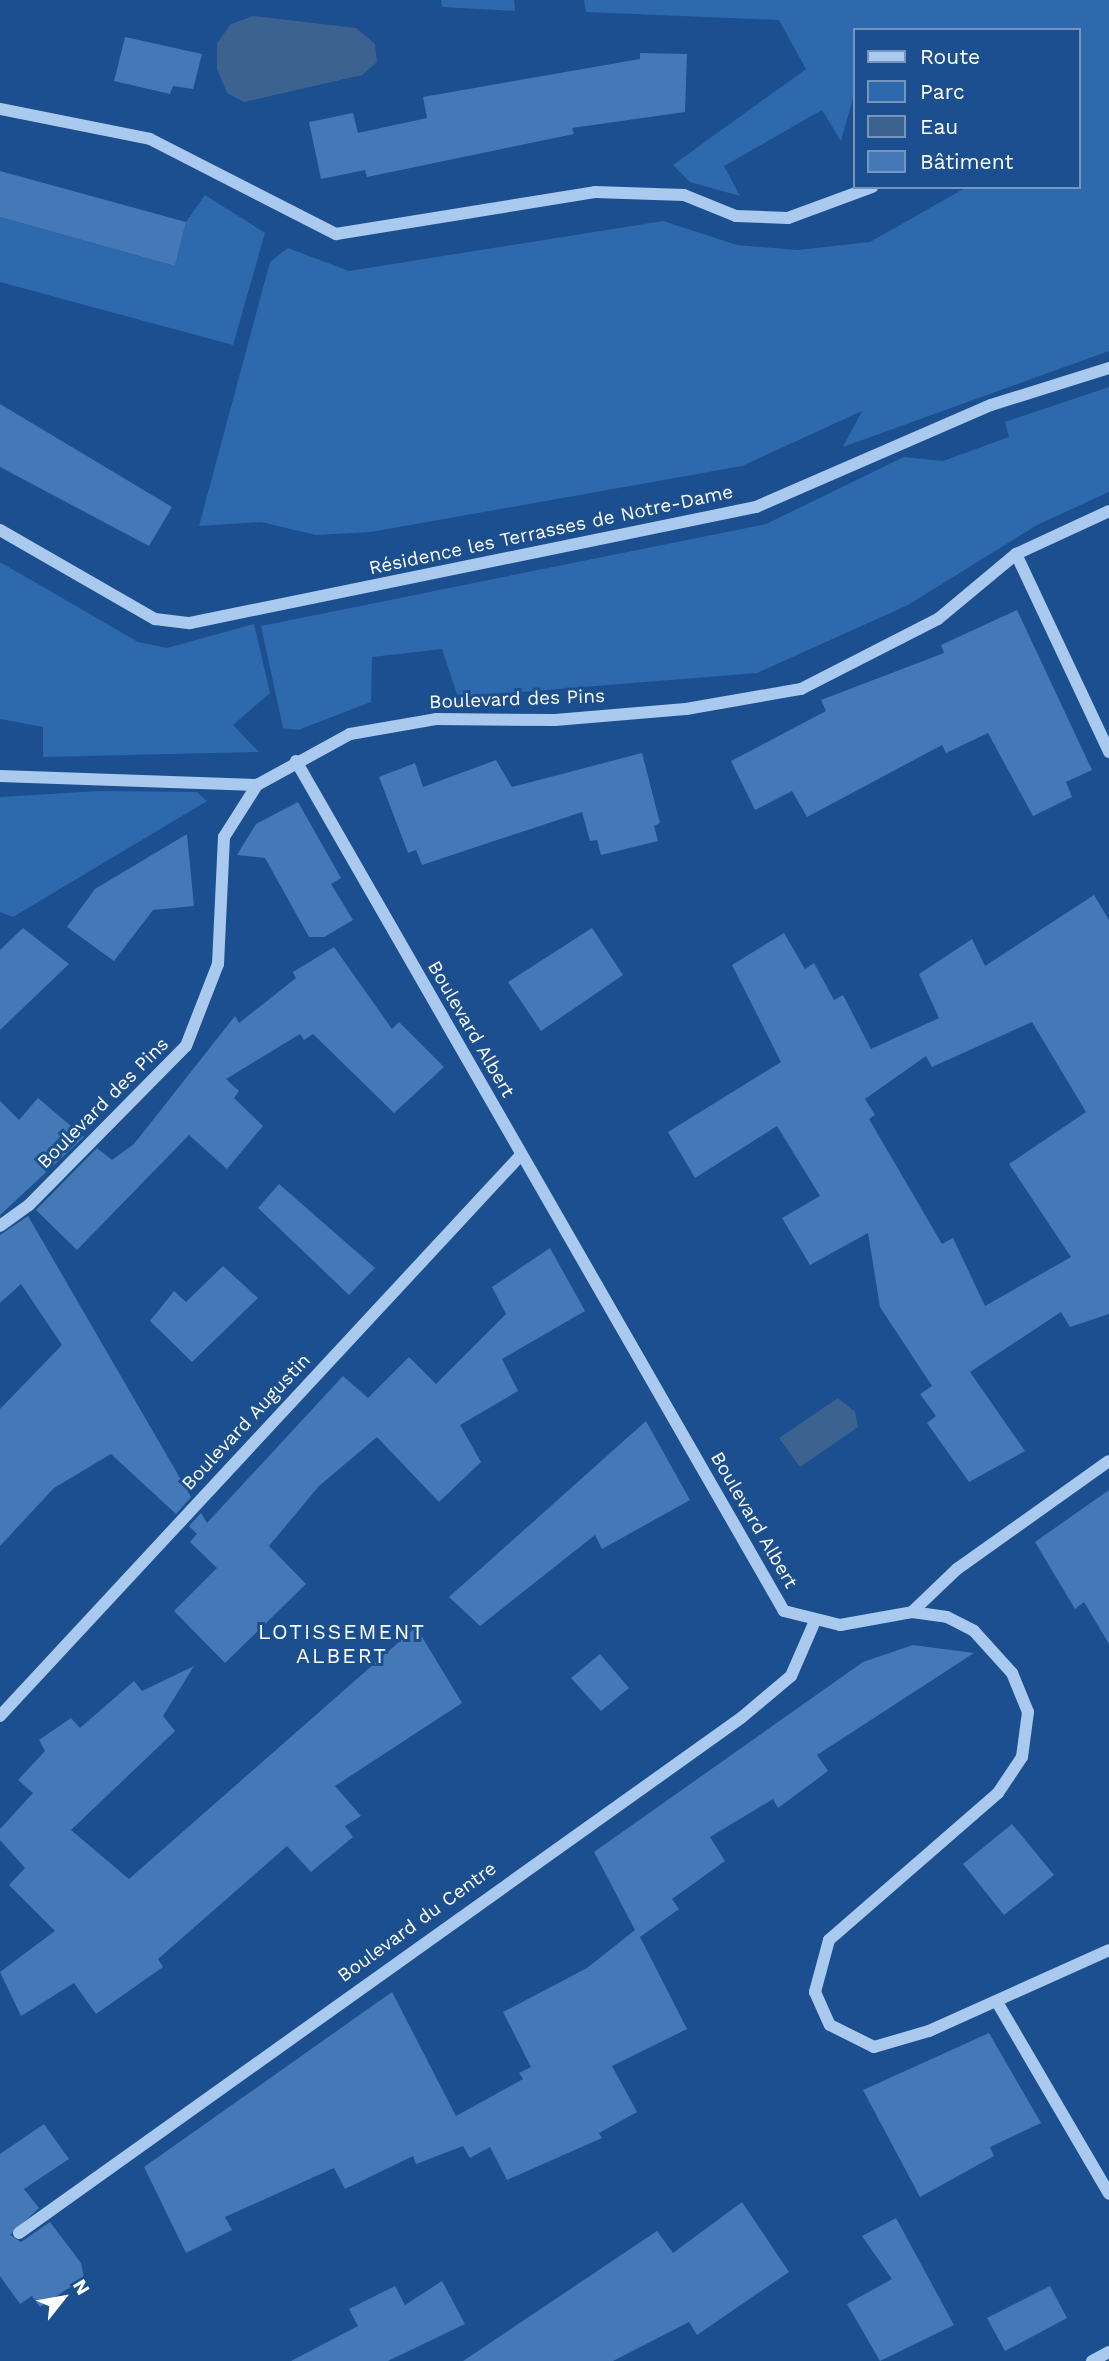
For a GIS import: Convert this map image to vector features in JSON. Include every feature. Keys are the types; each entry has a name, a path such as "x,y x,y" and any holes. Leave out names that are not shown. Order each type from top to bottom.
{"street":[{"path":"0,109 150,139 336,234 595,192 684,195 736,216 789,218 867,189"},
{"name":"Résidence les Terrasses de Notre-Dame","path":"0,530 155,619 190,623 756,507 991,405 1109,368"},
{"name":"Boulevard des Pins","path":"0,1226 29,1205 186,1046 218,964 224,837 257,785 296,761 350,734 436,719 555,720 685,709 801,689 938,619 1016,554 1109,510"},
{"path":"1016,554 1109,752"},
{"name":"Boulevard Albert","path":"296,761 784,1611 814,1623"},
{"path":"0,776 39,783 257,785"},
{"name":"Boulevard Augustin","path":"0,1716 521,1155"},
{"path":"912,1612 957,1569 1109,1461"},
{"path":"814,1623 912,1612 947,1617 974,1631 1012,1673 1028,1713 1022,1757 998,1793 829,1940 815,1992 830,2025 874,2047 997,2002 1109,1950"},
{"name":"Boulevard du Centre","path":"19,2234 741,1718 791,1676 814,1623"},
{"path":"997,2002 1109,2194"},
{"path":"1092,2361 1109,2352"}],"green space":[{"path":"441,0 514,0 515,11 442,7"},
{"path":"584,0 1109,0 1109,351 843,447 862,411 742,466 371,532 316,535 261,522 199,526 270,262 288,248 349,271 663,221 737,245 798,250 870,242 963,189 1081,189 1081,28 853,28 853,98 841,141 822,110 724,166 740,196 690,182 673,165 806,69 779,20 586,12"},
{"path":"205,195 265,233 233,345 0,282 0,217 175,266 186,222"},
{"path":"1109,387 1109,492 1037,525 908,605 757,673 458,697 442,649 372,657 371,702 298,730 283,728 261,626 766,524 904,457 943,461 1009,437 1005,422"},
{"path":"0,562 138,642 167,648 254,624 270,693 233,725 259,752 43,757 43,727 0,719"},
{"path":"98,791 197,792 207,801 13,917 0,912 0,797"}],"water":[{"path":"253,16 356,28 375,44 377,62 362,75 244,102 227,93 217,69 217,43 231,24"},
{"path":"838,1398 855,1412 858,1427 800,1467 779,1438"}],"building":[{"path":"125,37 202,54 193,89 173,86 170,94 114,81"},
{"path":"640,53 687,54 685,112 572,128 574,134 367,177 365,170 321,179 309,122 353,113 358,133 427,118 423,97 640,59"},
{"path":"0,171 186,222 175,266 0,217"},
{"path":"0,404 172,507 149,546 0,467"},
{"path":"1017,610 1092,770 1066,782 1072,797 1033,816 988,733 946,753 942,745 807,817 792,791 755,810 731,761 826,711 821,700 944,653 941,645"},
{"path":"642,753 660,823 654,826 658,841 601,855 597,840 590,841 582,812 422,865 416,850 408,853 379,777 415,763 423,787 496,760 512,787"},
{"path":"298,802 341,878 331,884 353,920 324,937 309,937 265,858 237,855 256,824"},
{"path":"187,834 194,906 153,910 114,961 67,927 95,889"},
{"path":"1094,895 1109,920 1109,1314 1070,1327 1061,1312 970,1372 1025,1451 969,1482 927,1423 936,1416 920,1394 932,1386 880,1307 868,1233 810,1265 782,1218 820,1196 777,1126 695,1178 668,1132 781,1062 732,965 784,933 805,969 814,963 834,1000 843,995 871,1049 939,1018 919,974 972,939 985,966","holes":["1032,1022 1086,1112 1009,1164 1071,1257 985,1306 953,1238 942,1244 869,1119 875,1115 865,1099 926,1056 932,1067"]},
{"path":"23,928 69,964 0,1030 0,950"},
{"path":"592,928 623,975 541,1031 508,982"},
{"path":"334,947 392,1029 399,1022 444,1067 394,1113 313,1034 304,1040 300,1034 226,1079 239,1091 234,1098 263,1126 227,1169 189,1135 77,1250 36,1210 97,1148 112,1160 134,1144 235,1016 239,1023 296,978 293,972"},
{"path":"38,1098 84,1137 0,1215 0,1101 19,1120"},
{"path":"279,1184 375,1268 349,1295 258,1208"},
{"path":"28,1216 191,1497 176,1514 111,1454 54,1488 0,1546 0,1409 62,1345 21,1284 0,1303 0,1235"},
{"path":"550,1248 585,1311 502,1359 518,1391 460,1425 481,1462 439,1502 377,1437 319,1486 269,1546 306,1584 225,1663 174,1611 217,1568 190,1542 197,1534 189,1526 201,1513 207,1523 343,1376 368,1398 409,1357 436,1384 506,1314 492,1287"},
{"path":"223,1266 258,1298 192,1362 150,1321 174,1291 186,1302"},
{"path":"646,1421 690,1500 602,1549 595,1535 480,1626 449,1597"},
{"path":"1109,1490 1109,1644 1084,1602 1075,1609 1035,1542"},
{"path":"416,1627 462,1703 335,1786 361,1816 345,1826 353,1837 311,1872 287,1846 158,1959 163,1967 96,2014 74,1983 21,2016 0,1972 55,1931 9,1885 25,1868 0,1840 0,1829 33,1793 18,1780 45,1751 39,1740 71,1718 80,1728 134,1681 142,1691 194,1666 163,1716 175,1731 71,1830 129,1879"},
{"path":"913,1645 974,1653 817,1755 828,1771 778,1808 773,1799 710,1837 725,1861 672,1899 679,1909 640,1937 687,2029 612,2066 637,2112 599,2133 602,2138 507,2180 490,2147 470,2158 463,2146 416,2164 413,2156 345,2189 334,2168 225,2217 232,2230 186,2253 144,2167 392,1992 456,2116 523,2079 519,2073 531,2067 503,2012 587,1968 635,1930 594,1852 863,1662"},
{"path":"600,1654 629,1688 601,1711 571,1678"},
{"path":"1012,1824 1054,1875 1004,1915 963,1864"},
{"path":"989,2033 1041,2123 990,2147 994,2156 920,2197 863,2090"},
{"path":"44,2124 69,2159 24,2189 39,2208 10,2235 21,2242 50,2222 81,2263 84,2278 40,2307 32,2296 20,2304 0,2276 0,2154"},
{"path":"742,2202 789,2272 697,2335 689,2322 613,2361 463,2361 657,2231 673,2253"},
{"path":"896,2218 954,2325 880,2361 847,2304 892,2279 862,2236"},
{"path":"442,2281 465,2324 388,2361 291,2361 358,2326 349,2309 395,2286 405,2305"},
{"path":"1050,2286 1067,2318 1005,2351 987,2318"}],"district":[{"name":"LOTISSEMENT ALBERT","path":"342,1644"}]}
